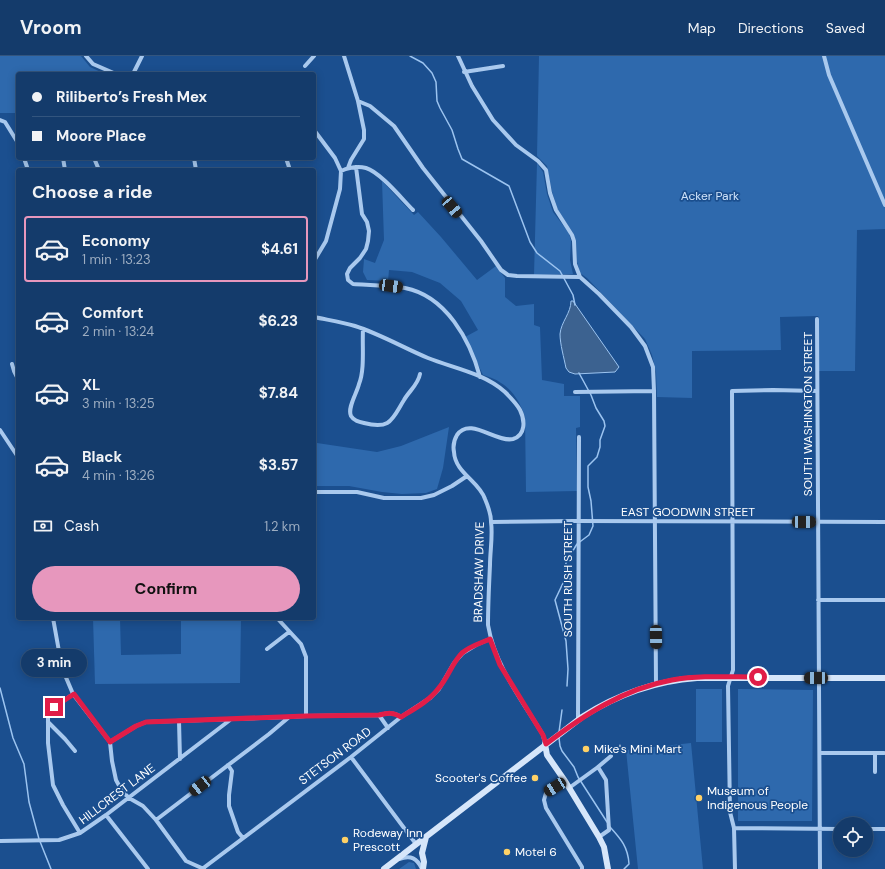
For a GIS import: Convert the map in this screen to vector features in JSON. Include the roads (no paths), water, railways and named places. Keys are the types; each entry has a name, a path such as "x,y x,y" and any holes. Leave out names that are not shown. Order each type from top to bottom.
{"main road":[{"path":"384,869 578,720 617,697 656,684 673,680 697,678 885,678"},
{"path":"546,744 547,755 600,837 605,851 608,869"},
{"path":"422,869 424,862 422,853 426,837"}],"street":[{"path":"86,56 93,64 111,72"},
{"path":"134,72 142,56"},
{"path":"305,66 314,56"},
{"path":"344,56 358,101 364,130 364,139 351,160 348,168"},
{"path":"458,56 464,72 493,120 516,145 538,161 546,170 550,193 556,210 572,235 574,241 575,264 580,277 625,321 645,346 653,367 656,684"},
{"path":"824,56 829,75 885,205"},
{"path":"464,72 503,66"},
{"path":"358,101 370,106 394,126 423,168 481,241 501,270 508,275 517,276 580,277"},
{"path":"0,120 5,122 16,140"},
{"path":"316,133 335,158 341,171 340,189 326,241 316,258"},
{"path":"356,167 362,214 367,222 369,231 368,241 360,258 350,268 347,274 348,280 353,284 406,288 420,293 443,308 456,323 475,360 480,377"},
{"path":"341,171 356,167 366,168 374,172 386,182 413,210"},
{"name":"BRADSHAW DRIVE","path":"316,317 340,322 362,329 427,357 492,382 505,392 515,402 520,410 523,419 523,428 520,435 513,439 505,439 478,429 467,428 460,431 455,438 454,453 456,462 467,476 479,487 485,498 491,522 488,626 490,639 500,665 543,735 546,744"},
{"name":"SOUTH WASHINGTON STREET","path":"817,319 820,869"},
{"path":"362,329 360,382 350,409 351,415 355,420 375,426 385,424 391,420 397,414 404,400 416,385 420,374"},
{"path":"12,364 16,375"},
{"path":"575,392 654,391"},
{"path":"735,869 734,828 730,812 728,686 733,670 732,391 817,391"},
{"path":"0,430 16,454"},
{"name":"SOUTH RUSH STREET","path":"578,720 579,437"},
{"path":"316,492 357,492 384,498 421,498 434,495 467,476"},
{"name":"EAST GOODWIN STREET","path":"491,522 885,522"},
{"path":"818,600 885,600"},
{"path":"53,620 62,668 74,694 110,742 116,780 122,791 129,798 143,806 156,820 186,861 203,869"},
{"path":"279,620 301,644 306,657 306,716"},
{"path":"267,649 289,632"},
{"name":"STETSON ROAD","path":"203,869 351,757 401,717 430,698 439,689 462,653 490,639"},
{"path":"74,694 54,707 48,715 48,743 53,785 80,833"},
{"path":"110,742 136,726 146,722 379,715 384,713 396,714 401,717"},
{"path":"379,715 388,728"},
{"path":"156,820 288,717"},
{"name":"HILLCREST LANE","path":"0,841 59,840 80,833 129,798 230,720"},
{"path":"179,721 180,759"},
{"path":"48,722 66,738 75,751"},
{"path":"820,753 884,753"},
{"path":"875,753 875,772"},
{"path":"569,788 598,767 610,756"},
{"path":"351,757 416,844"},
{"path":"228,765 232,770 229,806 238,832 243,838"},
{"path":"598,767 606,780 609,830 600,837"},
{"path":"565,781 546,793 544,800 546,808 582,869"},
{"path":"106,815 148,869"},
{"path":"734,828 833,829"},
{"path":"873,829 885,829"},
{"path":"392,864 400,859 409,857 415,858 422,869"}],"waterway":[{"path":"410,56 423,63 432,73 436,82 437,101 452,130 462,159 509,186 530,242 537,253 560,271 573,295 575,305"},
{"path":"567,686 568,669 566,641 555,600 564,581 566,563 569,557 577,544 589,535 593,526 588,487 588,466 597,457 600,447 600,440 605,426 604,421 579,373"},
{"path":"0,688 13,738 24,764 29,802 39,839 51,869"},
{"path":"559,732 562,710"},
{"path":"559,738 562,751 574,767 578,777 607,822"},
{"path":"610,827 621,839 627,853 629,864 624,869"}],"place":[{"name":"Mike's Mini Mart","path":"586,749"},
{"name":"Scooter's Coffee","path":"535,778"},
{"name":"Museum of Indigenous People","path":"699,798"},
{"name":"Rodeway Inn Prescott","path":"345,840"},
{"name":"Motel 6","path":"507,852"}],"park label":[{"name":"Acker Park","path":"710,196"}]}
